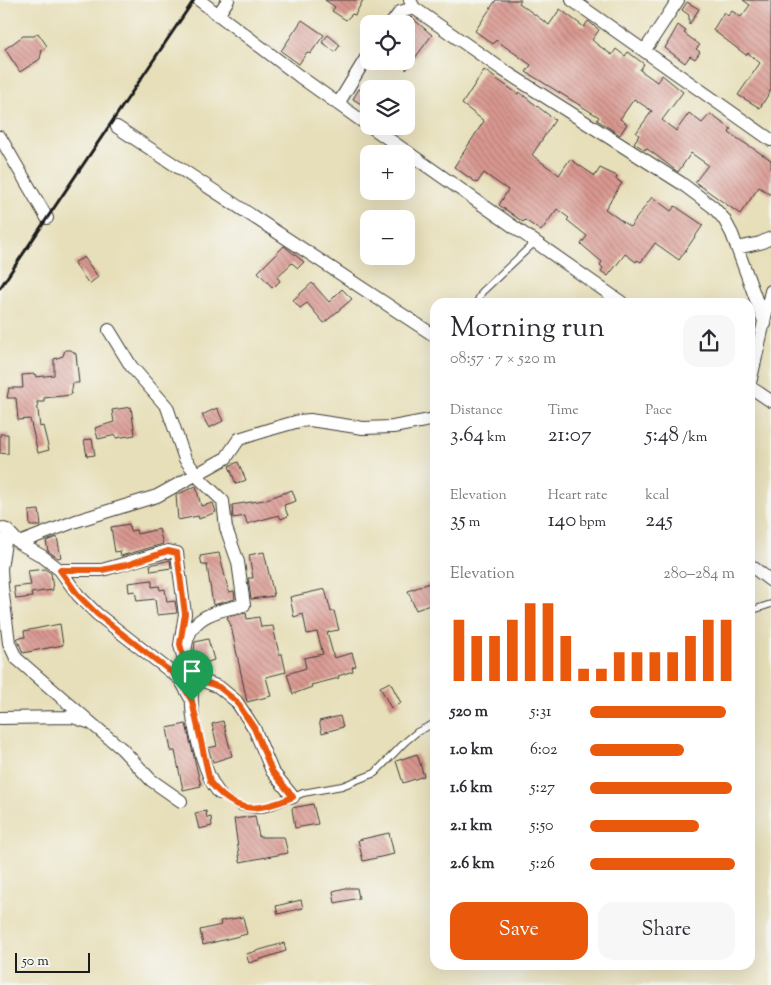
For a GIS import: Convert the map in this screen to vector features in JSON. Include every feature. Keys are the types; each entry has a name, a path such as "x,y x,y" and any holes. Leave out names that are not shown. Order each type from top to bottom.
{"street":[{"path":"199,0 360,120"},
{"path":"218,15 228,0"},
{"path":"572,0 771,140"},
{"path":"645,50 678,0"},
{"path":"398,15 412,4 503,70 681,183 713,207 724,219 737,248 765,324"},
{"path":"338,104 360,68"},
{"path":"117,127 196,177 430,333"},
{"path":"382,135 615,298"},
{"path":"0,137 47,218"},
{"path":"737,248 760,243 771,238"},
{"path":"755,363 771,291"},
{"path":"109,330 131,366 167,407 185,458 196,474 223,501 226,528 238,562 244,605 208,615 198,620 188,634 184,647 185,664"},
{"path":"755,390 771,401"},
{"path":"19,543 76,521 157,496 226,458 239,439 299,421 322,421 363,428 393,427 430,420"},
{"path":"4,529 19,543 42,556 60,570 78,595 97,614 180,679 192,701"},
{"path":"4,529 2,587 9,642 16,658 122,749 151,780 182,801"},
{"path":"60,570 102,570 126,565 168,551 177,553 185,614 180,644 185,664 193,677 192,701 210,782 218,793"},
{"path":"755,569 771,581"},
{"path":"193,677 219,687 236,701 254,728 272,771 293,797"},
{"path":"0,718 73,718 91,723"}],"lane":[{"path":"479,298 482,292 534,243"},
{"path":"755,609 771,604"},
{"path":"218,793 240,807 258,810 270,808 311,791 342,786 374,773 411,737 430,725"}],"building":[{"path":"325,0 363,0 355,15 352,14 346,20 332,11 335,7"},
{"path":"496,0 521,0 519,3 549,25 560,9 584,27 588,21 599,30 592,40 598,45 612,55 616,49 625,56 628,52 644,64 640,70 657,82 662,75 683,92 662,120 676,131 689,113 702,123 710,114 731,129 729,133 771,160 771,195 759,187 740,214 695,182 708,165 691,153 678,172 646,148 645,150 634,143 639,135 636,133 652,111 634,99 620,119 627,124 620,135 597,120 599,117 526,72 531,65 496,40 493,44 475,31"},
{"path":"743,0 771,0 771,90 760,108 738,95 760,63 713,30 724,12 728,16 732,11 741,17 750,5"},
{"path":"687,2 699,9 689,25 689,15 682,10"},
{"path":"302,20 324,35 310,54 307,52 299,64 281,51"},
{"path":"415,20 432,35 415,58"},
{"path":"678,25 686,31 684,33 700,45 696,49 700,52 695,59 690,56 685,63 665,48"},
{"path":"38,33 47,46 42,50 40,59 20,72 5,49 23,36 34,36"},
{"path":"328,35 340,45 335,52 322,42"},
{"path":"484,70 518,94 519,92 555,120 532,155 559,175 570,159 595,176 600,168 617,176 616,179 622,183 605,209 630,227 652,197 671,211 675,206 703,225 679,260 655,243 641,262 637,260 636,262 625,254 608,276 601,271 603,268 600,265 602,262 581,244 587,236 557,209 541,231 525,220 523,222 499,205 508,190 484,173 477,183 454,167 484,121 462,104"},
{"path":"359,89 360,90 360,103 353,99"},
{"path":"284,246 304,262 298,268 292,263 277,277 280,281 273,288 258,272"},
{"path":"84,257 98,277 89,284 74,263"},
{"path":"312,283 329,302 342,289 352,299 324,323 307,303 300,308 293,300"},
{"path":"65,350 71,350 76,354 79,383 73,383 71,395 44,398 44,402 37,402 40,427 43,426 49,450 38,453 30,419 18,420 16,398 7,398 9,388 23,388 22,375 35,374 36,377 54,375 54,359 63,356"},
{"path":"131,407 135,435 116,438 116,435 98,439 95,428 114,422 112,410"},
{"path":"217,408 223,421 209,428 202,415"},
{"path":"0,434 8,434 8,454 0,453"},
{"path":"92,439 95,455 87,456 84,440"},
{"path":"238,462 246,480 236,484 229,466"},
{"path":"196,486 201,506 213,503 216,512 199,519 198,516 178,520 176,495"},
{"path":"292,490 296,501 284,505 288,516 281,519 279,515 247,524 245,516 233,518 232,505 264,500"},
{"path":"39,510 41,526 30,526 29,511"},
{"path":"129,524 130,531 136,530 137,534 159,529 163,544 121,556 120,551 115,552 111,527"},
{"path":"57,537 61,557 58,558 48,551 46,541"},
{"path":"264,552 274,596 251,599 248,578 253,578 249,555"},
{"path":"219,553 229,592 234,591 235,599 213,605 207,565 202,565 200,556"},
{"path":"170,560 171,568 151,571 150,565"},
{"path":"45,569 51,573 53,590 31,593 32,597 16,599 14,587 31,585 28,571"},
{"path":"152,580 152,587 159,586 160,590 165,589 167,602 175,601 177,613 157,615 155,599 137,601 135,591 129,592 128,583"},
{"path":"430,583 430,605 416,610 408,591"},
{"path":"325,589 331,612 334,611 339,630 327,632 334,658 352,653 356,666 352,667 353,671 338,676 339,678 311,685 312,687 293,694 287,674 306,668 304,658 323,654 317,632 307,634 303,614 294,617 290,597"},
{"path":"246,613 247,619 259,617 261,627 273,626 279,654 282,654 286,672 266,677 271,696 247,702 231,626 227,617"},
{"path":"60,624 63,645 23,653 17,638 25,637 24,631"},
{"path":"208,639 214,660 205,663 205,659 193,662 195,642"},
{"path":"390,682 401,703 391,708 380,687"},
{"path":"340,716 343,727 322,733 319,721"},
{"path":"223,721 232,756 213,762 208,748 217,746 212,724"},
{"path":"186,724 201,786 183,790 175,751 171,751 167,728"},
{"path":"417,754 424,776 403,783 396,761"},
{"path":"313,804 318,824 295,828 292,808"},
{"path":"206,811 207,818 211,817 212,826 199,829 195,813"},
{"path":"255,816 259,837 284,837 288,853 240,862 234,819"},
{"path":"389,833 394,854 363,861 358,840"},
{"path":"357,888 359,898 335,903 333,891"},
{"path":"301,900 303,908 278,914 276,906"},
{"path":"243,917 247,934 203,945 200,930 221,925 220,921"},
{"path":"284,943 286,951 249,963 246,954"}],"railway":[{"path":"0,288 194,0"}],"route":[{"path":"168,551 177,553 185,614 180,644 185,664 193,677 219,687 236,701 254,728 272,771 293,797 270,808 258,810 240,807 218,793 210,782 198,735 192,701 180,679 157,659 97,614 78,595 60,570 102,570 126,565 168,551"}]}
